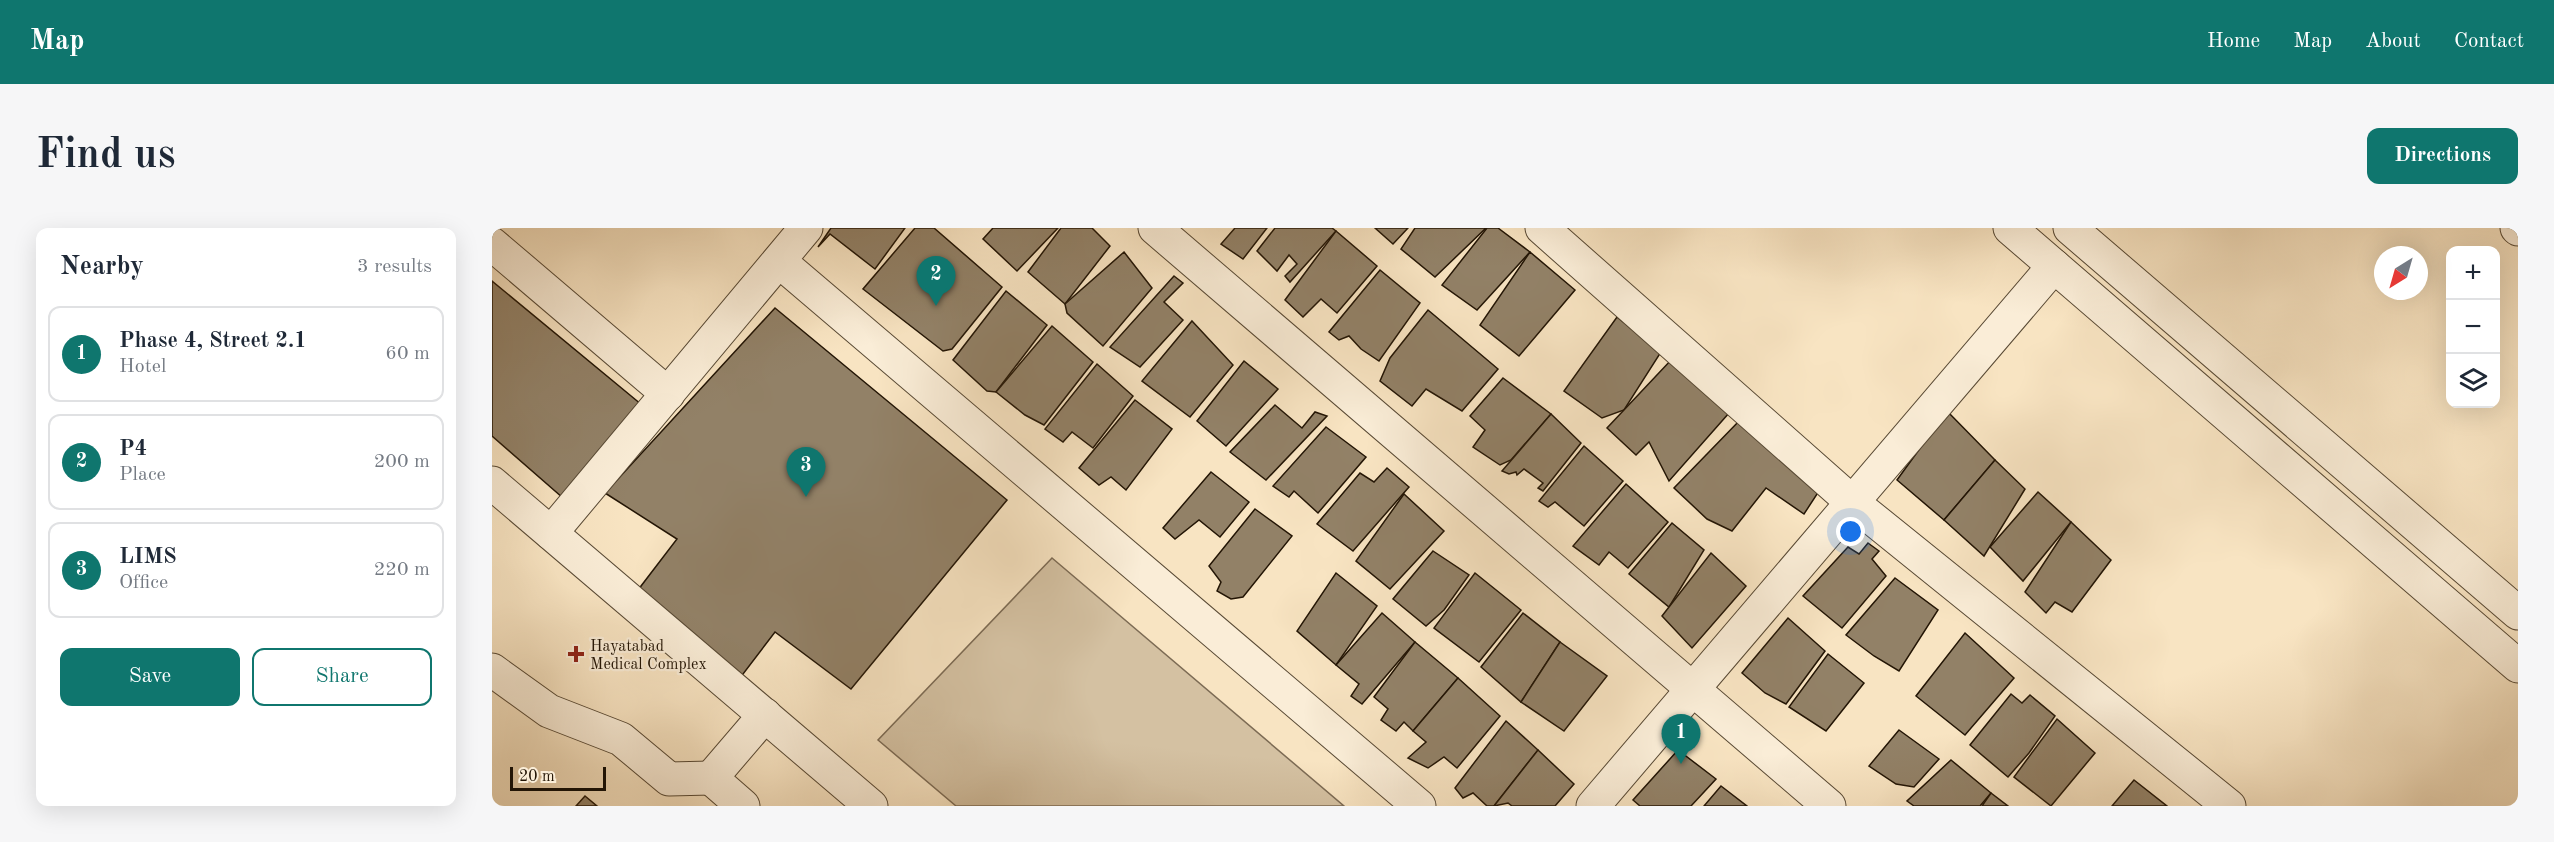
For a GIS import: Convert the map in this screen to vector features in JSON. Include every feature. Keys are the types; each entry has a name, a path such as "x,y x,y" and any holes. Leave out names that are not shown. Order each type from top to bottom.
{"street":[{"path":"1155,228 1829,806"},
{"path":"1542,228 1852,502 2229,806"},
{"path":"2010,228 2518,666"},
{"path":"551,533 779,261 803,229"},
{"path":"2081,231 2518,613"},
{"path":"492,244 668,393"},
{"path":"779,261 1419,806"},
{"path":"1593,806 2054,266"},
{"path":"492,483 870,806"},
{"path":"492,670 549,711 621,739 669,779 711,777 743,806"},
{"path":"711,777 765,715"}],"shaded area":[{"path":"1052,558 1344,806 956,806 878,740"}],"building":[{"path":"831,228 905,228 875,269 830,234 818,247"},
{"path":"915,228 934,228 1002,287 952,349 943,351 863,289"},
{"path":"993,228 1058,228 1017,271 983,239"},
{"path":"1061,228 1092,228 1110,246 1065,304 1028,272"},
{"path":"1235,228 1267,228 1243,259 1221,244"},
{"path":"1275,228 1332,228 1336,231 1290,282 1285,276 1297,264 1289,255 1277,271 1257,251"},
{"path":"1375,228 1408,228 1393,244"},
{"path":"1415,228 1486,228 1435,277 1401,249"},
{"path":"1487,228 1498,228 1530,252 1477,310 1442,285"},
{"path":"1336,231 1377,266 1337,313 1321,299 1303,317 1285,300"},
{"path":"1124,252 1152,288 1103,346 1067,313 1065,304"},
{"path":"1530,252 1575,290 1519,356 1480,325"},
{"path":"1380,270 1420,303 1379,361 1361,349 1349,336 1339,340 1329,332"},
{"path":"1174,276 1183,283 1164,302 1183,320 1140,367 1110,347"},
{"path":"492,281 642,405 563,498 492,436"},
{"path":"1006,291 1047,325 996,392 987,391 953,360"},
{"path":"775,308 1007,500 851,689 775,632 740,678 638,590 677,539 605,493"},
{"path":"1428,310 1498,369 1462,411 1426,389 1412,406 1380,381 1390,358"},
{"path":"1617,317 1661,352 1624,410 1602,418 1564,391"},
{"path":"1192,321 1233,365 1190,417 1142,381"},
{"path":"1052,326 1093,362 1044,425 1025,415 996,392"},
{"path":"1672,359 1729,413 1669,481 1649,442 1636,455 1607,428"},
{"path":"1244,361 1278,389 1226,446 1197,421"},
{"path":"1097,364 1133,396 1093,448 1072,432 1063,442 1045,429"},
{"path":"1503,378 1551,414 1511,460 1500,465 1473,447 1485,430 1470,416"},
{"path":"1135,400 1172,429 1126,490 1111,477 1099,485 1079,468"},
{"path":"1275,405 1302,428 1315,412 1327,416 1266,480 1230,452"},
{"path":"1947,411 1995,460 1944,520 1897,480"},
{"path":"1551,414 1581,443 1543,491 1538,488 1543,483 1524,469 1517,475 1516,472 1509,474 1502,471"},
{"path":"1741,419 1821,488 1804,514 1766,488 1732,531 1707,519 1674,488"},
{"path":"1326,427 1366,457 1318,513 1294,491 1289,497 1273,486"},
{"path":"1584,446 1623,481 1584,526 1555,502 1548,507 1539,501"},
{"path":"1995,460 2025,489 1984,556 1944,520"},
{"path":"1387,468 1409,487 1353,551 1317,524 1360,473 1374,482"},
{"path":"1211,472 1249,502 1220,537 1199,520 1175,539 1163,528"},
{"path":"1626,484 1668,522 1628,568 1609,552 1599,565 1573,546"},
{"path":"2038,492 2071,522 2023,581 1990,547"},
{"path":"1404,494 1444,531 1390,589 1356,561"},
{"path":"1255,509 1292,536 1243,597 1231,599 1217,591 1221,582 1209,566"},
{"path":"2071,522 2111,560 2072,612 2055,602 2046,613 2025,592"},
{"path":"1672,523 1704,550 1669,607 1629,574"},
{"path":"1868,543 1879,551 1872,559 1886,576 1842,628 1803,596 1848,547 1859,554"},
{"path":"1433,551 1469,575 1444,610 1426,626 1393,599"},
{"path":"1711,553 1746,586 1692,648 1662,616"},
{"path":"1336,573 1377,606 1336,665 1297,631"},
{"path":"1475,573 1521,610 1479,662 1434,628"},
{"path":"1895,578 1938,610 1899,671 1846,635"},
{"path":"1382,613 1415,642 1362,704 1351,696 1359,684 1336,665"},
{"path":"1523,613 1560,642 1521,702 1481,667"},
{"path":"1788,618 1825,651 1786,704 1765,693 1742,673"},
{"path":"1965,633 2014,678 1965,735 1916,696"},
{"path":"1415,642 1458,678 1413,731 1404,722 1396,731 1381,720 1388,709 1374,697"},
{"path":"1560,642 1607,676 1564,731 1521,702"},
{"path":"1828,654 1864,683 1826,731 1789,707"},
{"path":"1458,678 1500,716 1457,768 1444,757 1428,768 1408,758 1426,742 1413,731"},
{"path":"2011,694 2022,703 2030,695 2055,716 2029,753 2008,777 1970,745"},
{"path":"2057,719 2095,753 2051,806 2014,777"},
{"path":"1506,721 1538,750 1494,806 1487,806 1473,793 1463,798 1455,788"},
{"path":"1899,730 1939,759 1914,787 1896,784 1869,766"},
{"path":"1538,750 1574,784 1555,806 1512,806 1508,803 1494,806"},
{"path":"1678,750 1716,779 1691,806 1640,806 1633,800"},
{"path":"1951,760 1991,793 1980,806 1914,806 1907,801"},
{"path":"2134,780 2167,806 2112,806"},
{"path":"1721,786 1747,806 1704,806"},
{"path":"1991,793 2008,806 1982,806"},
{"path":"585,796 597,806 576,806"}],"place":[{"name":"P4","path":"936,306"},
{"name":"LIMS","path":"806,497"},
{"name":"Hayatabad Medical Complex","path":"576,654"},
{"name":"Phase 4, Street 2.1","path":"1681,764"}]}
